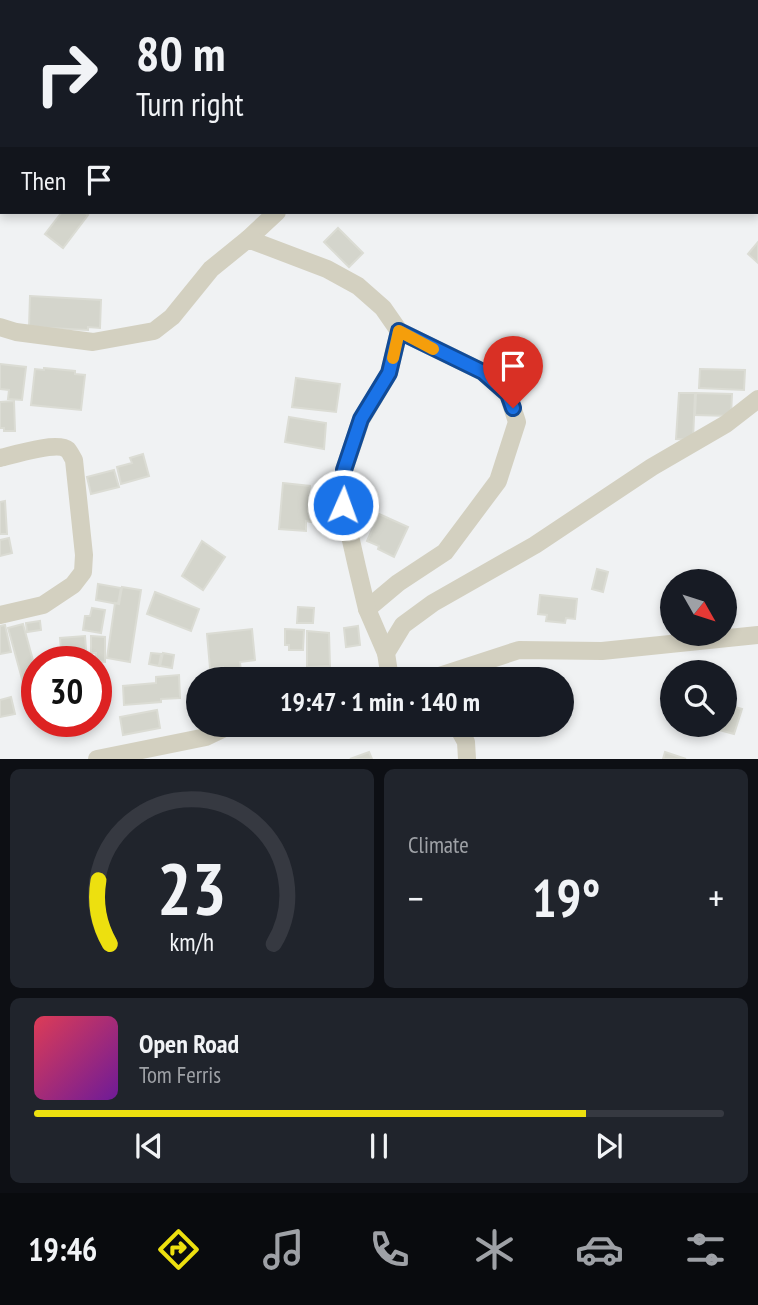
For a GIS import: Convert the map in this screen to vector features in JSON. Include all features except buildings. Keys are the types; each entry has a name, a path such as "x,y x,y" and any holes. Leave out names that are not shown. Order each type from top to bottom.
{"street":[{"path":"0,327 16,332 93,342 154,331 172,317 211,269 275,214"},
{"path":"248,239 327,270 358,286 383,308 399,331 483,372 508,394 517,422 498,481 445,552 398,583 367,609"},
{"path":"388,667 386,653 367,609 343,505 344,470 361,419 389,373 399,331"},
{"path":"386,653 403,625 433,603 535,545 652,467 726,424 758,399"},
{"path":"0,458 38,449 68,450 74,460 84,555 83,572 73,584 43,605 0,615"},
{"path":"467,667 519,650 602,651 758,635"},
{"path":"97,759 129,756 206,737"},
{"path":"463,737 467,759"}],"slow traffic":[{"path":"393,358 399,331 433,349"}],"route":[{"path":"343,505 344,470 361,419 389,373 399,331 483,372 508,394 513,408"}]}
